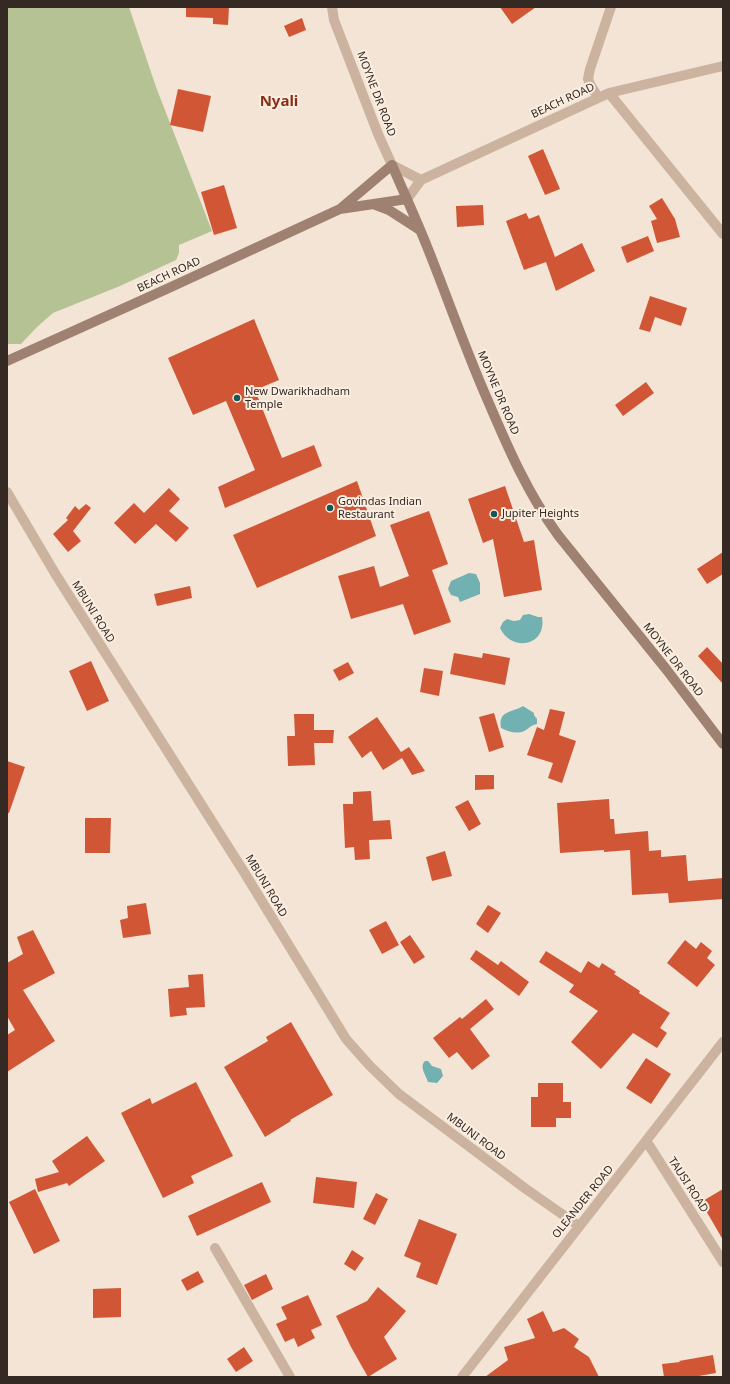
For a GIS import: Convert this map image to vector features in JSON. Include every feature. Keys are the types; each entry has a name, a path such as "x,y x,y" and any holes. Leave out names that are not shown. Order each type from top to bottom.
{"main road":[{"name":"MOYNE DR ROAD","path":"392,165 420,230 473,367 528,489 542,513 558,535 666,669 723,744"},
{"name":"BEACH ROAD","path":"7,361 171,288 340,209 392,165"},
{"name":"BEACH ROAD","path":"340,209 407,199"},
{"path":"373,204 389,210 420,230"}],"street":[{"name":"MOYNE DR ROAD","path":"332,7 334,20 378,134 392,165"},
{"path":"598,97 588,79 611,7"},
{"name":"BEACH ROAD","path":"407,199 421,180 598,97 609,93 723,66"},
{"path":"609,93 723,234"},
{"path":"392,165 421,180"},
{"name":"MBUNI ROAD","path":"7,492 56,575 244,872 284,940 346,1039 370,1066 399,1094 520,1185 579,1226"},
{"name":"OLEANDER ROAD","path":"462,1377 723,1042"},
{"name":"TAUSI ROAD","path":"646,1142 723,1262"},
{"path":"215,1248 290,1377"}],"green space":[{"path":"7,7 129,7 156,87 212,231 179,245 179,253 176,260 120,286 53,313 21,344 7,344"}],"water":[{"path":"469,573 476,574 480,583 480,594 460,602 458,597 451,595 448,589 451,581"},
{"path":"529,614 542,617 542,627 539,635 534,640 527,643 519,643 512,641 505,636 500,628 503,622 507,619 514,621 520,620 523,615"},
{"path":"523,706 534,713 537,719 537,724 523,732 517,733 501,728 501,722 504,715"},
{"path":"428,1061 432,1066 441,1069 443,1076 437,1083 428,1082 423,1068 423,1063"}],"building":[{"path":"186,7 229,7 228,25 213,24 213,18 186,17"},
{"path":"500,7 536,7 512,24"},
{"path":"302,18 306,30 289,37 284,26"},
{"path":"178,89 211,96 203,132 170,125"},
{"path":"543,149 560,189 545,195 528,156"},
{"path":"224,185 237,228 214,235 201,192"},
{"path":"662,198 675,219 680,237 657,243 651,221 657,219 649,206"},
{"path":"483,205 484,225 457,227 456,206"},
{"path":"526,213 529,219 539,215 555,257 582,243 595,271 556,291 546,262 524,270 506,221"},
{"path":"648,236 654,251 627,263 621,247"},
{"path":"650,296 687,308 681,326 655,317 650,332 639,329"},
{"path":"254,319 279,380 255,390 282,458 314,445 322,466 225,508 218,487 255,470 226,401 193,415 168,358"},
{"path":"646,382 654,393 623,416 615,405"},
{"name":"Govindas Indian Restaurant","path":"357,481 376,536 257,588 233,535"},
{"path":"505,486 524,542 534,540 542,590 504,597 493,539 483,543 468,499"},
{"path":"169,488 180,499 169,511 189,528 176,542 156,524 135,544 114,523 134,503 144,513"},
{"path":"86,504 91,508 73,531 81,541 68,552 53,534 68,520 66,518 75,506 79,510"},
{"path":"429,511 448,564 432,570 451,622 414,635 403,604 351,619 338,576 374,566 380,587 409,576 390,525"},
{"path":"723,552 723,574 707,584 697,569"},
{"path":"190,586 192,598 157,606 154,594"},
{"path":"707,647 723,664 723,684 698,656"},
{"path":"454,653 482,658 483,653 510,658 505,685 450,674"},
{"path":"91,661 109,701 87,711 69,671"},
{"path":"348,662 354,673 339,681 333,670"},
{"path":"424,668 443,671 439,696 420,692"},
{"path":"550,709 565,712 559,735 576,741 562,783 548,778 553,763 527,755 537,727 544,730"},
{"path":"494,713 504,747 489,752 479,717"},
{"path":"294,714 314,714 314,730 334,730 333,743 314,743 315,765 288,766 287,736 295,736"},
{"path":"377,717 401,752 409,747 425,771 412,775 402,758 383,770 371,751 362,758 348,737"},
{"path":"7,761 25,767 9,813 7,813"},
{"path":"475,775 494,775 494,789 475,790"},
{"path":"371,791 373,821 390,820 392,839 369,840 370,859 355,860 354,847 345,848 343,804 353,804 353,792"},
{"path":"609,799 610,819 614,819 615,834 648,831 649,851 661,850 661,857 686,855 688,881 723,878 723,899 669,903 668,893 632,895 630,850 560,853 557,803"},
{"path":"468,800 481,824 469,831 455,807"},
{"path":"85,818 111,818 110,853 85,853"},
{"path":"445,851 452,876 432,881 426,857"},
{"path":"146,903 151,934 123,938 120,920 128,918 127,906"},
{"path":"488,905 501,913 488,933 476,924"},
{"path":"386,921 399,945 382,954 369,930"},
{"path":"33,930 55,973 23,990 55,1041 7,1072 7,1035 15,1030 7,1016 7,963 23,954 17,937"},
{"path":"410,935 425,957 414,964 400,942"},
{"path":"685,940 696,949 701,942 712,951 707,958 715,965 697,987 667,963"},
{"path":"476,950 498,965 501,961 529,982 519,996 470,959"},
{"path":"546,951 581,973 588,961 599,968 602,963 616,972 614,974 640,991 639,993 670,1013 660,1028 667,1033 657,1048 633,1033 601,1069 571,1042 598,1011 569,992 574,985 539,962"},
{"path":"203,974 205,1007 186,1008 187,1015 170,1017 168,989 189,987 188,975"},
{"path":"486,999 494,1009 470,1029 490,1056 472,1070 457,1052 449,1058 433,1038 460,1017 462,1019"},
{"path":"291,1022 333,1095 290,1120 291,1121 265,1137 224,1067 268,1041 266,1037"},
{"path":"646,1058 671,1074 651,1104 626,1088"},
{"path":"196,1082 233,1156 191,1176 194,1183 163,1198 121,1113 150,1098 152,1104"},
{"path":"538,1083 563,1083 563,1102 571,1102 571,1118 556,1118 556,1127 531,1127 531,1097 538,1097"},
{"path":"87,1136 105,1161 69,1186 67,1183 38,1192 35,1179 59,1172 52,1161"},
{"path":"316,1177 357,1182 354,1208 313,1203"},
{"path":"262,1182 271,1202 197,1236 188,1216"},
{"path":"35,1189 60,1241 34,1254 9,1202"},
{"path":"723,1189 723,1240 701,1202"},
{"path":"376,1193 388,1199 375,1225 363,1219"},
{"path":"419,1219 457,1234 437,1285 416,1277 421,1263 404,1256"},
{"path":"352,1250 364,1258 355,1271 344,1264"},
{"path":"198,1271 204,1282 187,1291 181,1280"},
{"path":"266,1274 273,1289 252,1300 244,1285"},
{"path":"378,1287 406,1311 384,1337 397,1359 368,1377 336,1316 367,1301"},
{"path":"121,1288 121,1317 93,1318 93,1289"},
{"path":"308,1295 322,1325 311,1330 315,1338 298,1347 294,1338 285,1342 276,1324 287,1319 281,1307"},
{"path":"543,1311 553,1332 564,1328 579,1339 574,1347 589,1357 599,1377 485,1377 508,1360 504,1347 535,1338 527,1319"},
{"path":"244,1347 253,1361 236,1372 227,1359"},
{"path":"713,1355 716,1373 693,1377 664,1377 662,1364"}],"place":[{"name":"New Dwarikhadham Temple","path":"237,398"},
{"name":"Govindas Indian Restaurant","path":"330,508"},
{"name":"Jupiter Heights","path":"494,514"}],"district":[{"name":"Nyali","path":"279,102"}]}
